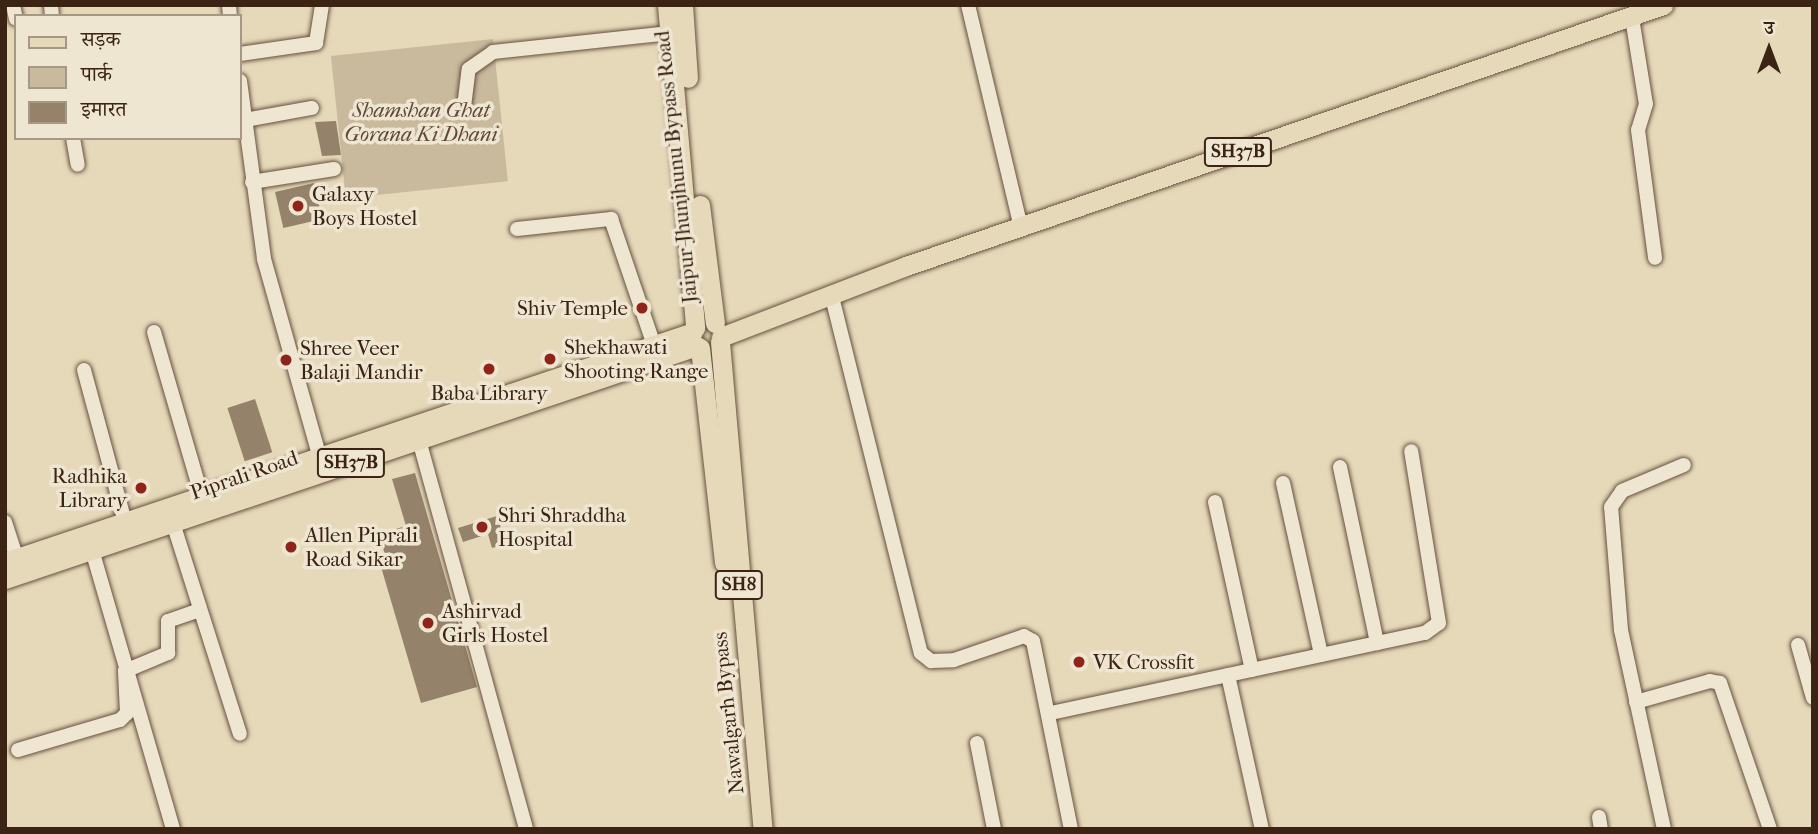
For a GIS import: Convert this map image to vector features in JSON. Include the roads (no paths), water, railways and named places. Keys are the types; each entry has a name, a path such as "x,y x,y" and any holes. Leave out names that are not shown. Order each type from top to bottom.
{"main road":[{"name":"SH8","path":"667,5 691,172 696,338"},
{"name":"Jaipur-Jhunjhunu Bypass Road","path":"683,5 691,172 719,332"},
{"name":"SH37B","path":"719,332 1632,18 1655,7"},
{"path":"11,560 654,345 696,338 711,349 719,332"},
{"name":"Nawalgarh Bypass","path":"719,332 721,464 750,829"},
{"name":"Nawalgarh Bypass","path":"696,338 721,464 763,829"},
{"name":"Piprali Road","path":"5,579 419,440 696,338"}],"street":[{"path":"242,54 316,43 322,5"},
{"path":"968,5 1021,227"},
{"path":"1632,18 1646,104 1638,130 1655,258"},
{"path":"464,107 470,69 493,52 670,33"},
{"path":"242,97 264,260 320,458"},
{"path":"245,120 312,108"},
{"path":"73,140 78,165"},
{"path":"252,182 334,169"},
{"path":"517,229 611,219 654,345"},
{"path":"822,296 921,653 931,662 954,660 1029,638 1051,713 1071,829"},
{"path":"154,332 201,497"},
{"path":"84,370 125,522"},
{"path":"419,440 526,829"},
{"path":"1051,713 1425,633 1442,617 1410,451"},
{"path":"1664,829 1621,630 1611,507 1622,491 1684,466"},
{"path":"1340,467 1377,643"},
{"path":"1283,483 1321,655"},
{"path":"1215,502 1252,670"},
{"path":"5,522 11,560"},
{"path":"173,523 240,734"},
{"path":"92,550 173,829"},
{"path":"125,671 168,653 168,621 200,610"},
{"path":"1798,645 1813,698"},
{"path":"18,750 120,720 127,713 125,671"},
{"path":"1228,675 1262,829"},
{"path":"1636,702 1720,683 1727,690 1770,829"},
{"path":"978,743 994,829"}],"place":[{"name":"Galaxy Boys Hostel","path":"298,206"},
{"name":"Shiv Temple","path":"642,308"},
{"name":"Shekhawati Shooting Range","path":"550,359"},
{"name":"Shree Veer Balaji Mandir","path":"286,360"},
{"name":"Baba Library","path":"489,369"},
{"name":"Radhika Library","path":"141,488"},
{"name":"Shri Shraddha Hospital","path":"482,527"},
{"name":"Allen Piprali Road Sikar","path":"291,547"},
{"name":"Ashirvad Girls Hostel","path":"428,623"},
{"name":"VK Crossfit","path":"1079,662"}],"park label":[{"name":"Shamshan Ghat Gorana Ki Dhani","path":"421,122"}]}
